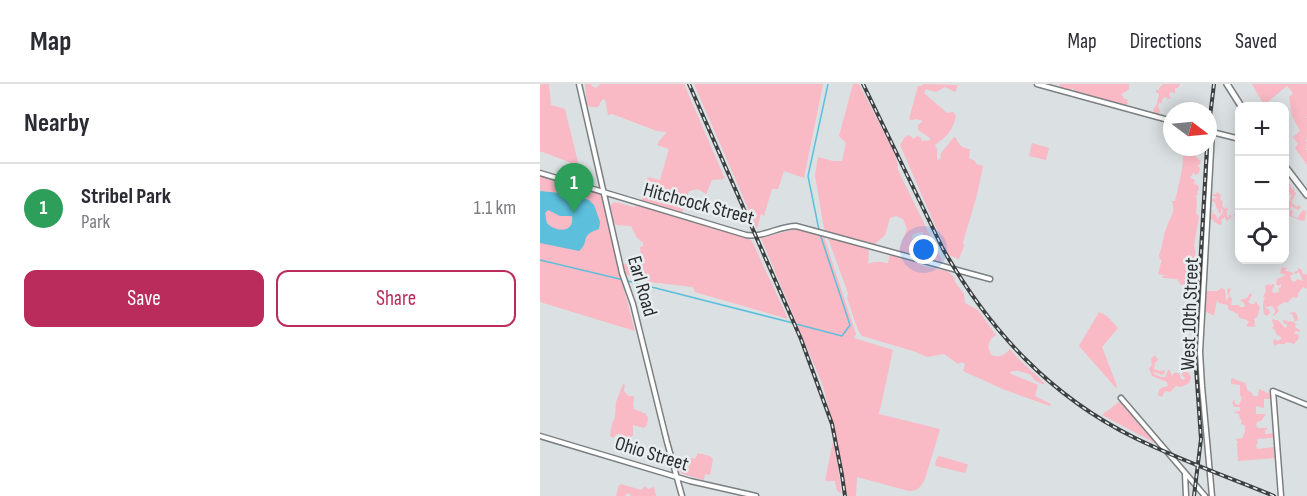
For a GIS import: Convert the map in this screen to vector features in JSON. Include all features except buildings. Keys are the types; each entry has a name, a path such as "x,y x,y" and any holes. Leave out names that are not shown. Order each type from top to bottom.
{"main road":[{"path":"1227,84 1238,102"},
{"path":"1289,172 1307,195"}],"street":[{"name":"Earl Road","path":"579,84 622,273 633,304 682,496"},
{"path":"1037,84 1163,119"},
{"path":"1217,133 1235,138"},
{"name":"West 10th Street","path":"1209,156 1200,361 1212,496"},
{"name":"Hitchcock Street","path":"540,173 746,235 754,236 782,227 796,226 990,279"},
{"path":"1281,496 1273,391 1307,405"},
{"path":"1121,398 1203,496"},
{"name":"Ohio Street","path":"540,436 676,477 756,496"},
{"path":"1185,474 1186,496"}],"shaded area":[{"path":"540,84 549,84 551,105 565,109 579,166 540,151"},
{"path":"585,84 591,84 596,88 600,84 684,84 725,179 712,180 706,194 698,189 689,191 682,213 641,201 648,177 660,180 669,149 657,145 667,132 657,131 612,114 608,115 605,99 598,107 587,105"},
{"path":"694,84 823,84 804,178 784,171 778,189 772,189 764,216 761,214 757,229"},
{"path":"853,84 859,84 895,154 897,168 942,260 940,263 930,260 923,232 913,234 912,237 915,243 922,244 925,248 926,258 899,250 907,229 903,219 896,216 890,218 885,235 875,244 836,235 824,229 815,175 818,157 842,161 846,143 839,136"},
{"path":"924,84 958,85 955,92 945,87 936,92 926,89 924,93 947,113 953,112 956,116 949,133 935,145 937,160 940,159 941,153 954,137 961,146 970,149 969,158 983,166 959,259 948,255 900,145 909,135 914,139 917,136 920,137 922,141 930,140 918,130 918,125 923,121 909,119 918,86"},
{"path":"1060,84 1129,84 1129,89 1121,95 1127,99 1128,104 1117,105 1106,100 1105,102 1075,92 1073,88 1070,91 1059,88"},
{"path":"1163,84 1180,84 1178,88 1175,88 1175,93 1170,92 1171,99 1164,97 1162,103 1159,103 1158,115 1154,115 1153,110 1159,94 1156,90 1159,90"},
{"path":"1252,84 1307,84 1307,139 1305,140 1307,142 1307,165 1295,148 1298,144 1293,137 1300,131 1292,116 1289,97 1293,93 1287,86 1268,102 1262,102"},
{"path":"1032,143 1049,148 1046,160 1029,156"},
{"path":"1195,156 1201,161 1197,166 1200,168 1199,173 1195,175 1193,172 1189,177 1195,180 1194,184 1198,185 1199,190 1196,195 1196,213 1199,216 1194,246 1197,269 1192,280 1192,287 1181,285 1177,279 1163,278 1162,276 1168,276 1158,274 1162,259 1160,260 1159,255 1173,213 1172,201 1175,201 1183,157"},
{"path":"540,176 603,195 619,271 635,331 540,302"},
{"path":"1289,184 1296,193 1291,203 1301,207 1298,210 1291,206 1292,216 1298,218 1303,210 1306,211 1305,220 1289,216 1289,202 1292,195 1291,193 1289,195"},
{"path":"1217,192 1221,195 1222,206 1228,209 1225,211 1227,217 1230,214 1233,218 1227,221 1225,217 1221,220 1220,225 1210,218 1213,210 1212,213 1217,219 1222,215 1223,210 1221,208 1221,214 1218,212 1219,209 1215,202 1210,201 1217,198 1211,194"},
{"path":"615,202 634,207 637,204 737,234 752,241 788,319 695,292 693,287 649,282 624,274 621,265 641,258 640,247 643,243 637,238 631,226 614,223 611,204"},
{"path":"796,229 824,237 856,334 854,338 893,350 879,414 940,429 925,479 917,489 909,491 857,477 856,496 846,496 837,441 823,386 761,238"},
{"path":"828,239 868,247 868,264 888,263 890,254 923,266 947,271 954,277 964,294 965,303 978,310 996,335 988,346 991,355 1002,356 1010,349 1045,384 1022,372 1009,373 1038,385 1035,396 1051,404 1050,406 1005,390 963,371 965,364 962,362 958,364 944,354 927,357 862,336"},
{"path":"1282,267 1287,268 1285,271 1292,272 1291,280 1294,282 1297,279 1303,281 1299,272 1294,273 1298,271 1298,268 1302,270 1302,273 1307,275 1307,289 1303,287 1298,297 1293,297 1287,303 1284,302 1277,307 1279,311 1274,316 1275,310 1272,306 1265,307 1270,313 1267,316 1264,314 1263,307 1265,286 1274,284 1273,293 1279,292 1278,287 1280,288 1281,284 1278,286 1276,284 1277,279 1286,275 1280,273"},
{"path":"1222,288 1225,290 1226,301 1229,297 1227,290 1229,288 1231,290 1229,293 1232,298 1231,305 1244,307 1245,305 1240,300 1247,298 1250,293 1252,295 1248,302 1254,304 1256,301 1260,308 1254,319 1254,325 1257,325 1246,326 1248,321 1239,318 1238,314 1228,309 1228,305 1219,303 1217,300 1214,316 1205,311 1206,291 1217,291"},
{"path":"1099,312 1107,316 1118,328 1102,347 1116,388 1079,346"},
{"path":"1295,312 1298,320 1294,322 1297,325 1295,325 1296,328 1300,330 1294,333 1299,335 1298,340 1294,344 1287,342 1275,346 1274,339 1278,341 1281,337 1272,328 1274,326 1272,320 1279,321 1285,328 1287,324 1284,324 1283,320 1293,322 1295,320 1293,315 1289,313"},
{"path":"1155,355 1158,360 1154,369 1164,370 1165,373 1162,375 1154,372 1154,374 1165,377 1169,369 1172,376 1174,373 1179,373 1181,379 1184,380 1182,369 1185,368 1191,377 1189,383 1181,387 1176,386 1170,392 1165,391 1162,397 1158,395 1160,389 1168,386 1167,382 1152,376 1149,368 1152,365 1151,359"},
{"path":"1231,378 1245,383 1253,396 1258,396 1259,389 1270,394 1270,399 1264,399 1264,408 1256,406 1256,414 1265,415 1256,426 1267,428 1265,434 1273,433 1273,438 1257,439 1256,445 1257,449 1274,447 1275,458 1238,461 1236,439 1243,438 1245,426 1241,424 1239,414 1233,412 1240,411 1240,407 1234,407 1232,402 1235,400 1235,404 1239,405 1242,398 1240,385 1231,384"},
{"path":"623,384 625,385 624,391 628,396 634,398 634,409 646,414 648,418 644,428 633,425 633,436 626,443 619,434 613,438 610,436 616,402"},
{"path":"1120,401 1155,442 1155,443 1102,415"},
{"path":"833,441 841,493 837,491 835,481 825,481"},
{"path":"698,453 713,459 710,475 705,474 704,480 682,474 680,471 680,469 688,470 691,458 695,459"},
{"path":"939,456 967,464 965,473 936,466"},
{"path":"621,484 641,490 645,486 648,489 654,487 656,496 631,496 627,493 625,496 616,496"}],"water":[{"path":"540,191 570,194 589,200 594,205 600,222 599,229 587,236 579,251 540,243","holes":["548,210 560,216 572,216 572,222 567,229 550,226 545,213"]}],"waterway":[{"path":"819,230 808,176 828,84"},
{"path":"796,324 842,336 850,325 820,234"},
{"path":"540,260 793,323"}],"railway":[{"path":"689,84 801,339 832,424 845,496"},
{"path":"863,84 943,249 981,307 1025,358 1049,381 1104,421 1169,454 1274,496"},
{"path":"1212,102 1214,84"},
{"path":"1194,496 1201,439 1195,354 1206,156"}],"place":[{"name":"Stribel Park","path":"574,213"}]}
